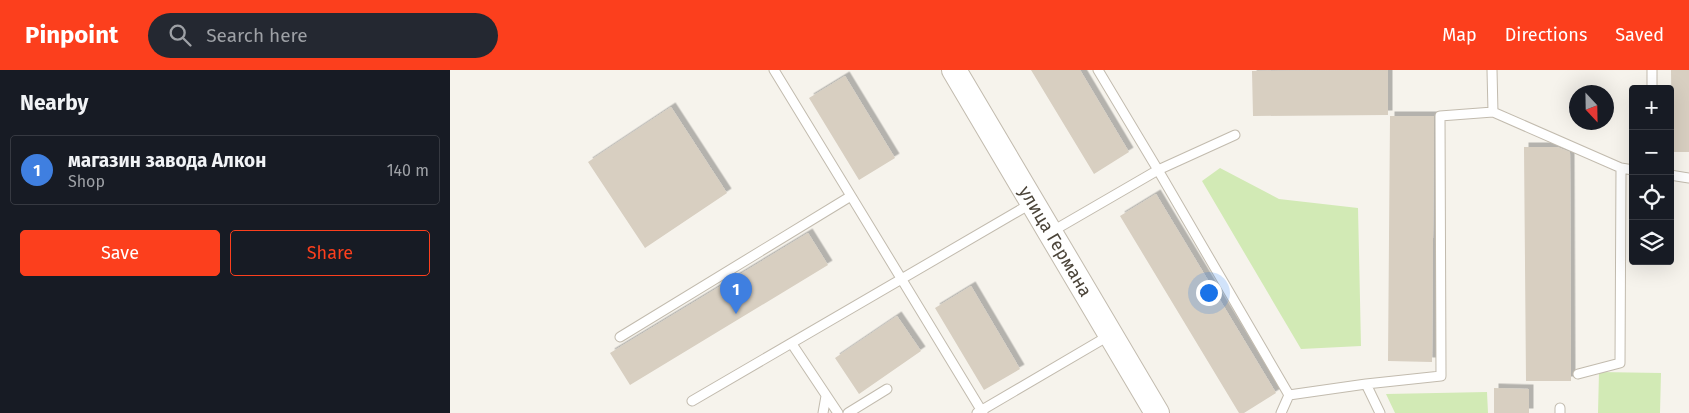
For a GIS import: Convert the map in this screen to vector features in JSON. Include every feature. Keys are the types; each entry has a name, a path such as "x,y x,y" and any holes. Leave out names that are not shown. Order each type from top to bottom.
{"street":[{"name":"улица Германа","path":"954,70 1157,413"}],"lane":[{"path":"774,70 980,412 1110,334"},
{"path":"1098,70 1289,395"},
{"path":"1492,70 1493,112"},
{"path":"1652,70 1652,85"},
{"path":"1289,395 1441,376 1440,116 1493,112 1621,168 1629,169"},
{"path":"1050,233 1158,170 1235,135"},
{"path":"1578,374 1620,363 1621,168"},
{"path":"1674,176 1689,178"},
{"path":"620,336 850,196"},
{"path":"692,402 1032,203"},
{"path":"792,344 838,413"},
{"path":"1366,384 1380,413"},
{"path":"848,413 887,388"},
{"path":"1281,413 1289,395"},
{"path":"823,413 826,396"}],"green space":[{"path":"1220,168 1279,199 1358,208 1361,346 1301,349 1202,181"},
{"path":"1599,372 1661,373 1660,413 1598,413"},
{"path":"1487,392 1488,413 1395,413 1386,394"}],"building":[{"path":"1031,70 1080,70 1129,152 1094,174"},
{"path":"1388,70 1388,115 1253,116 1252,71"},
{"path":"1671,70 1689,70 1689,152 1674,152 1674,85 1671,85"},
{"path":"845,76 895,158 859,180 809,98"},
{"path":"671,107 727,193 645,248 588,162"},
{"path":"1390,116 1434,116 1432,362 1388,361"},
{"path":"1524,147 1557,147 1570,152 1571,381 1526,381"},
{"path":"1156,194 1276,393 1244,413 1239,413 1120,216"},
{"path":"808,233 828,265 630,385 610,353"},
{"path":"971,286 1020,369 984,390 935,308"},
{"path":"897,316 921,351 859,394 835,358"},
{"path":"1494,388 1529,389 1529,413 1494,413"}],"place":[{"name":"магазин завода Алкон","path":"736,314"}]}
